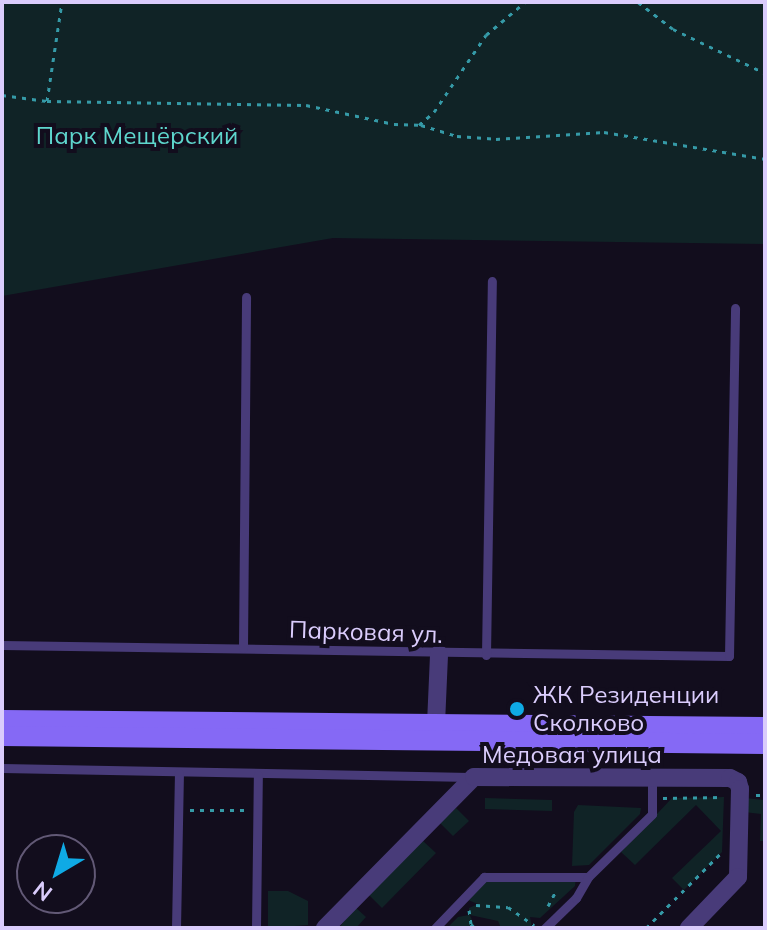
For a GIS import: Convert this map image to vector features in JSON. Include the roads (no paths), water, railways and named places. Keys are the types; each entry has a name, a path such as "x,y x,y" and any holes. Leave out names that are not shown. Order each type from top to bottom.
{"street":[{"path":"436,724 439,654"},
{"path":"2,720 765,727"},
{"path":"2,736 765,744"},
{"name":"Медовая улица","path":"325,928 474,777 730,778 738,782 738,877 689,928"}],"lane":[{"path":"486,655 492,281"},
{"path":"243,648 246,297"},
{"name":"Парковая ул.","path":"2,645 486,655 729,656 735,308"},
{"path":"2,768 474,777"},
{"path":"176,928 179,773"},
{"path":"256,928 258,775"},
{"path":"545,928 576,898 588,877 652,814 652,778"},
{"path":"435,928 484,877 588,877"}],"place":[{"name":"ЖК Резиденции Сколково","path":"517,709"}],"park label":[{"name":"Парк Мещёрский","path":"137,136"}]}
